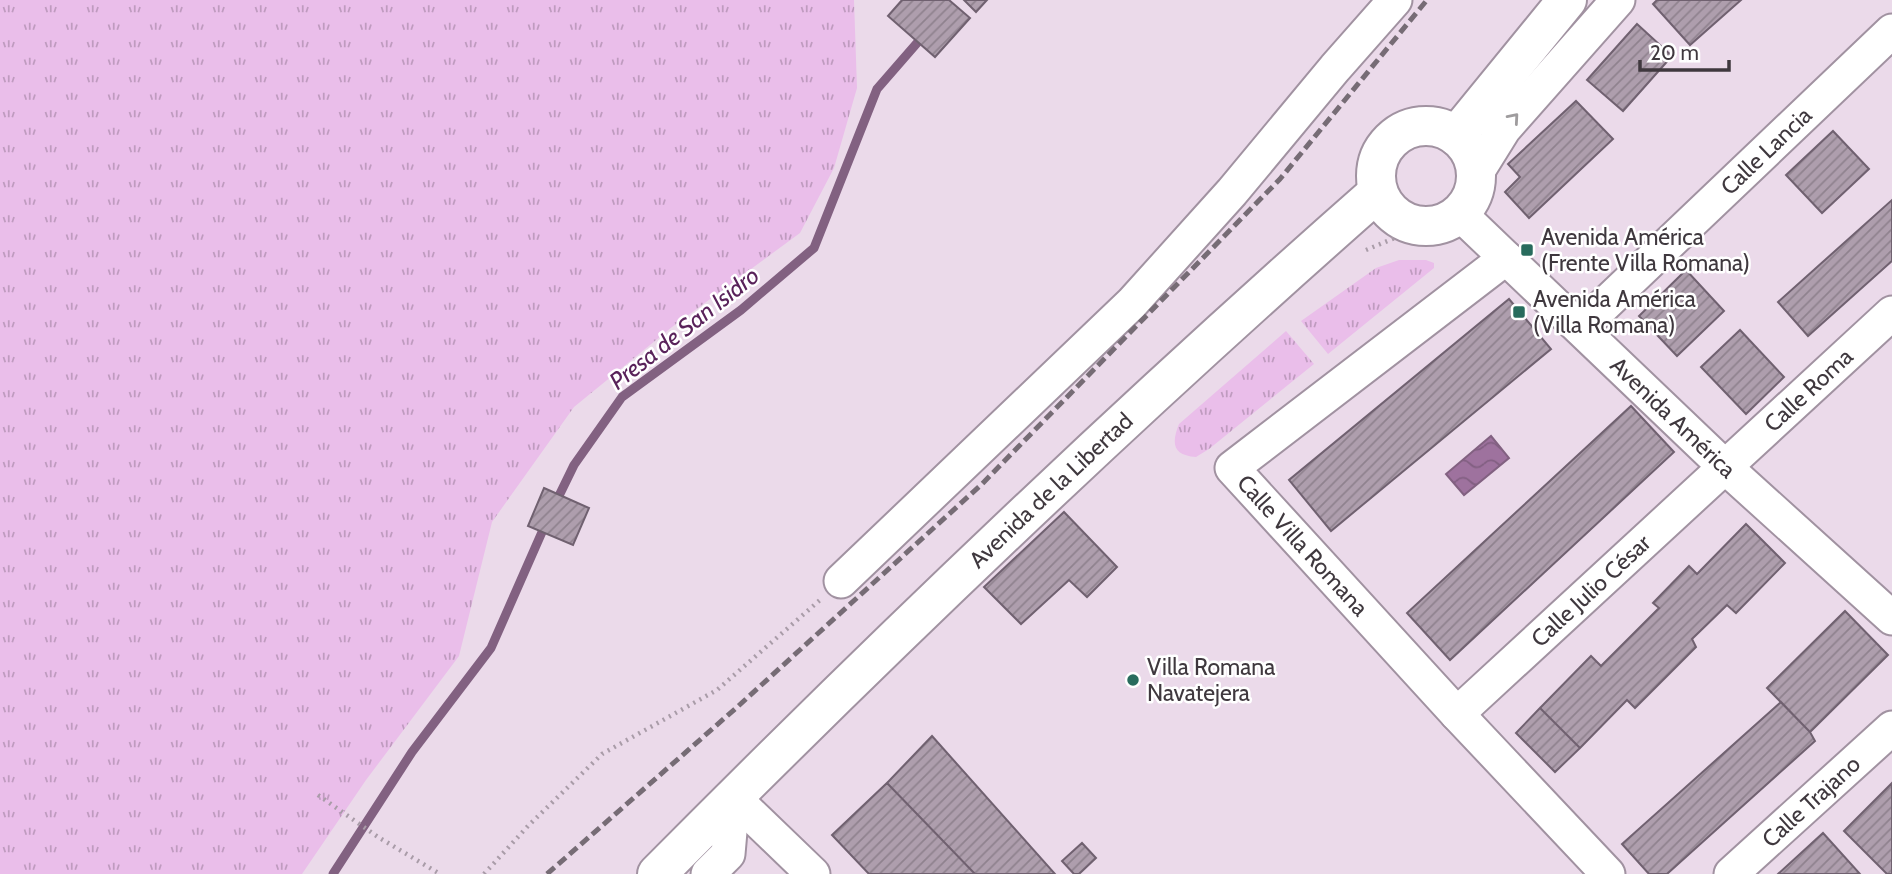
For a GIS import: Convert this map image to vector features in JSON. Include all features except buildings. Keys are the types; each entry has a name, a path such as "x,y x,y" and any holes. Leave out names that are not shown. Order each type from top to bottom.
{"main road":[{"path":"1456,136 1567,0"},
{"path":"1425,126 1441,128 1456,136 1473,160 1476,174 1470,199 1459,213 1438,225 1423,226 1409,223 1385,206 1378,192 1376,178 1377,163 1384,148 1395,136 1409,128 1425,126"},
{"name":"Avenida de la Libertad","path":"657,874 1051,487 1378,192"}],"street":[{"path":"841,581 1132,303 1232,192 1395,0"},
{"path":"1476,174 1504,129 1618,0"},
{"name":"Calle Lancia","path":"1580,328 1892,31"},
{"name":"Avenida América","path":"1459,213 1724,466 1892,618"},
{"name":"Calle Villa Romana","path":"1506,258 1232,468 1608,874"},
{"name":"Calle Roma","path":"1724,466 1892,313"},
{"name":"Calle Julio César","path":"1457,714 1724,466"},
{"name":"Calle Trajano","path":"1731,874 1892,728"},
{"path":"708,874 729,853 733,797"},
{"path":"733,797 813,874"}],"path":[{"path":"484,874 528,826 602,754 718,690 841,581"},
{"path":"318,795 373,834 440,874"}],"green space":[{"path":"0,0 854,0 857,88 834,168 800,233 672,327 574,407 492,522 459,656 366,780 302,874 0,874"},
{"path":"1399,260 1426,260 1434,263 1434,268 1328,354 1301,321 1376,268"},
{"path":"1286,331 1314,364 1209,449 1196,457 1178,451 1175,437 1179,424"}],"water":[{"path":"1491,436 1509,458 1464,495 1446,474"}],"waterway":[{"name":"Presa de San Isidro","path":"555,504 574,465 622,397 741,310 814,248 877,89 924,35"},
{"name":"Presa de San Isidro","path":"333,874 412,752 491,648 546,523"}],"railway":[{"path":"547,874 735,709 982,484 1280,179 1427,0"}],"place":[{"name":"Avenida América (Frente Villa Romana)","path":"1527,250"},
{"name":"Avenida América (Villa Romana)","path":"1519,312"},
{"name":"Villa Romana Navatejera","path":"1133,680"}]}
